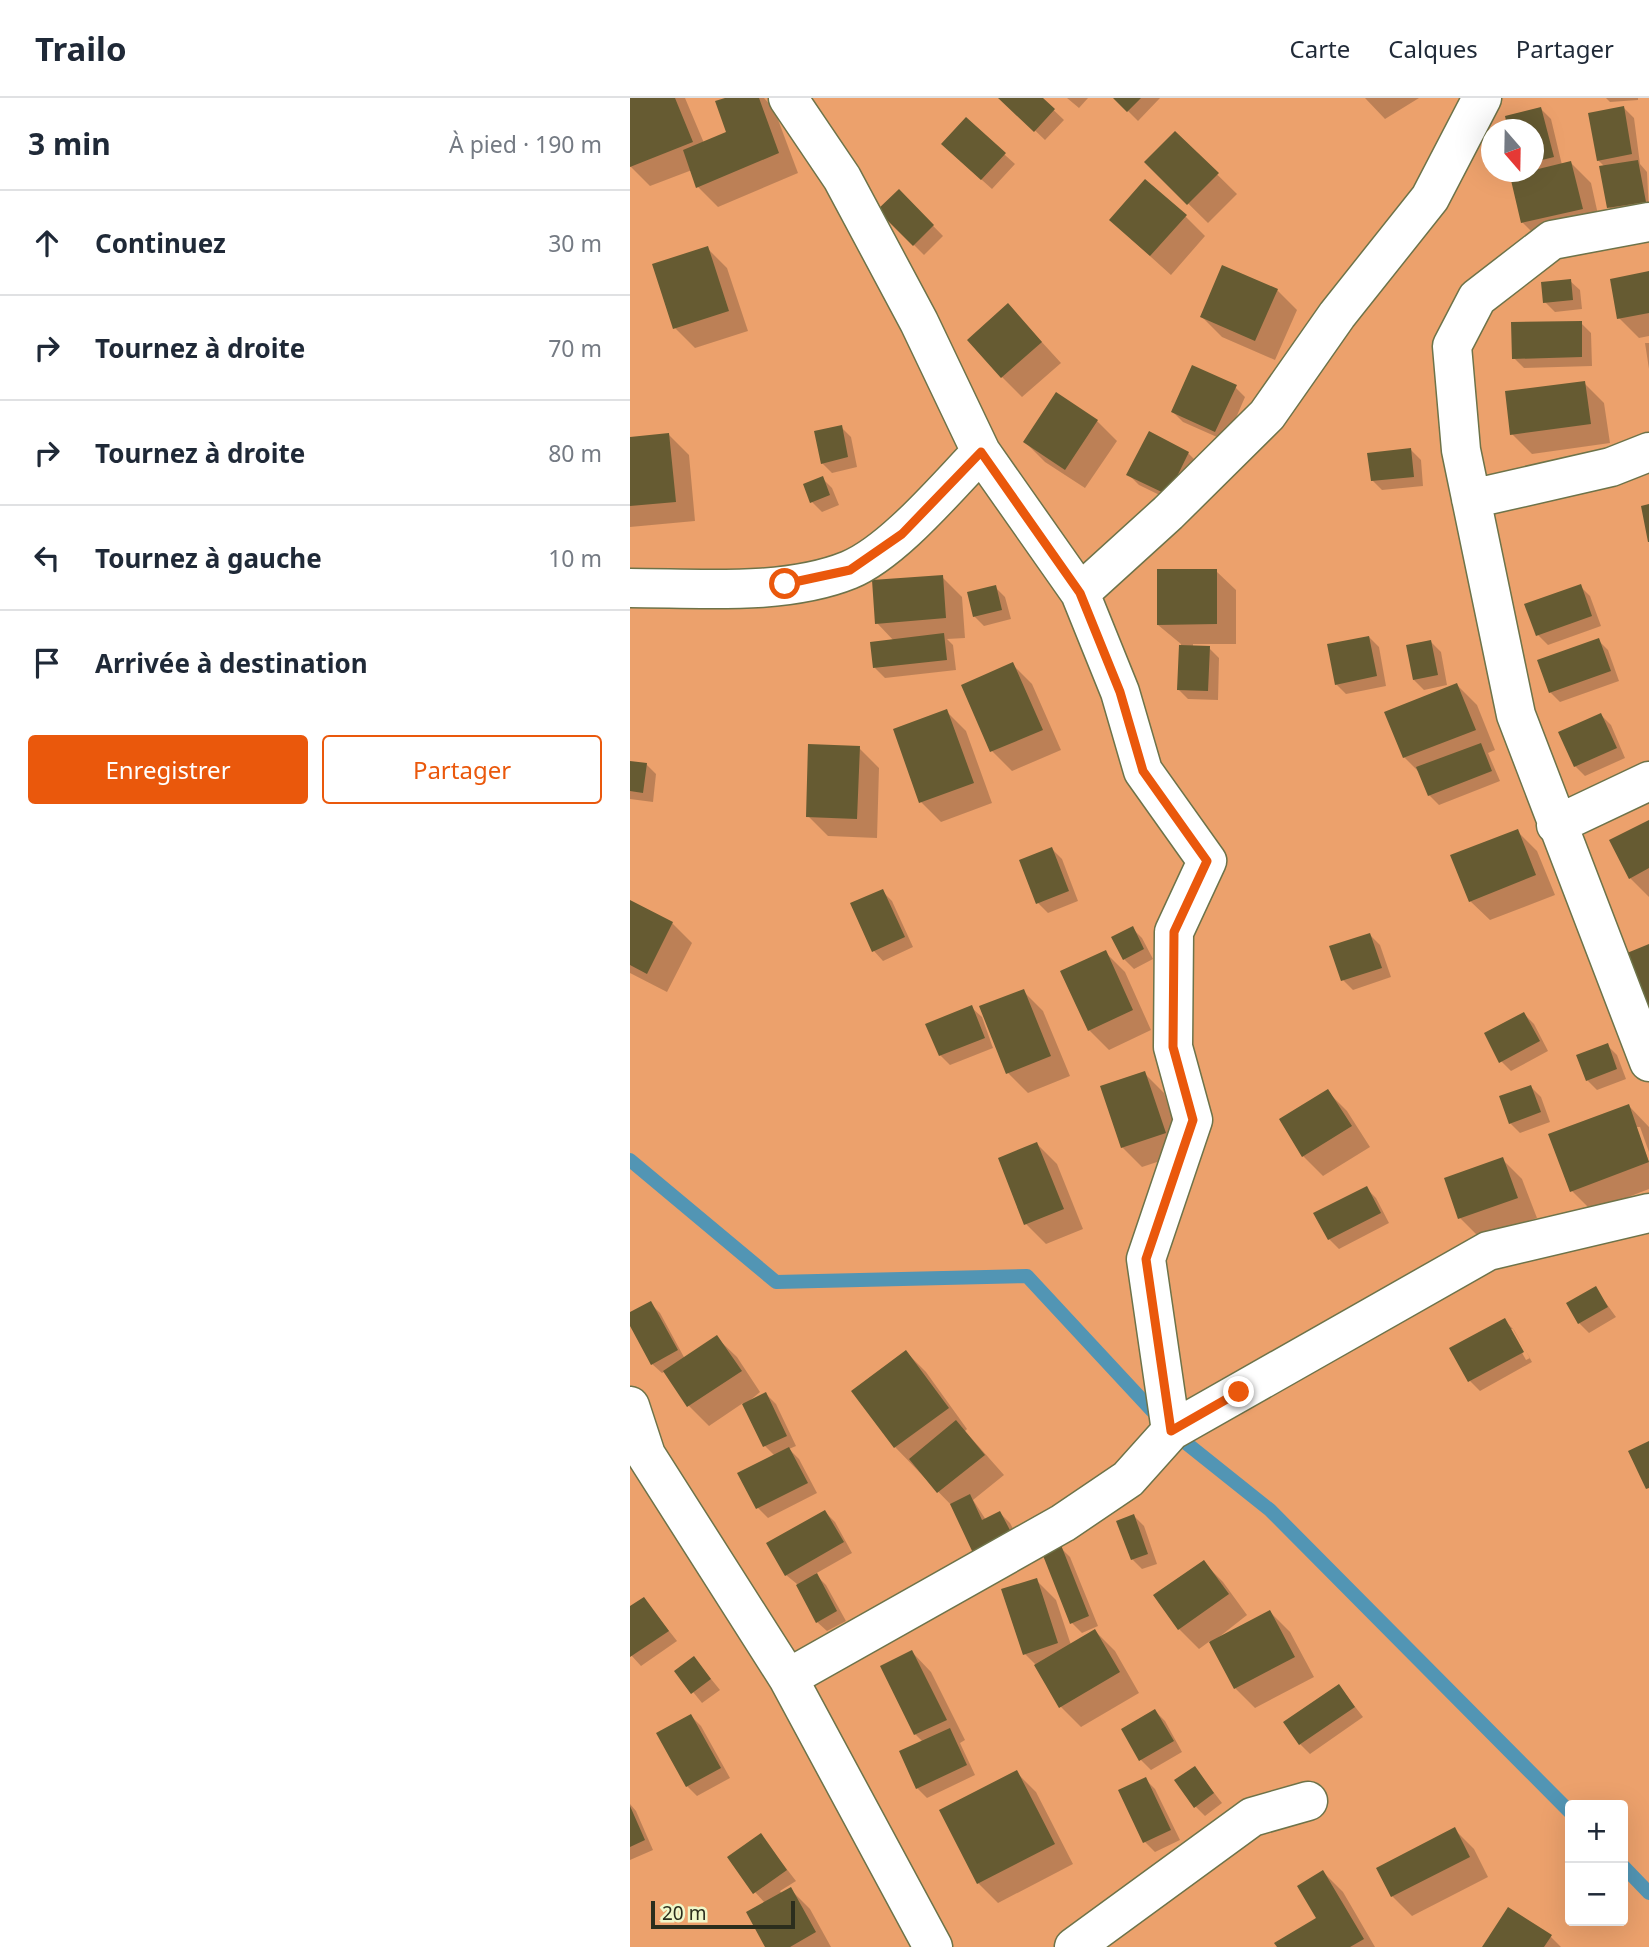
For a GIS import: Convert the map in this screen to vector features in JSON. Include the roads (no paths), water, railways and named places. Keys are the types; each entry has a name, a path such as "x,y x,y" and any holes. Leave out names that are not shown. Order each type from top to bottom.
{"street":[{"path":"788,98 842,178 919,322 981,452 1080,593 1120,692 1143,771 1207,861 1174,932 1173,1047 1193,1120 1146,1259 1171,1431"},
{"path":"1080,593 1168,513 1267,415 1338,315 1430,198 1482,98"},
{"path":"1649,222 1552,240 1477,298 1452,346 1461,450 1516,715 1649,1062"},
{"path":"630,588 746,588 804,581 850,570 902,534 981,452"},
{"path":"1471,499 1611,467 1649,452"},
{"path":"1556,825 1649,781"},
{"path":"788,1678 1063,1524 1128,1479 1171,1431 1488,1251 1649,1213"},
{"path":"630,1406 638,1460 788,1678 933,1947"},
{"path":"1074,1947 1252,1817 1308,1801"}],"waterway":[{"path":"630,1160 776,1282 1027,1276 1171,1431 1270,1510 1565,1807"},
{"path":"1628,1871 1649,1893"}]}
